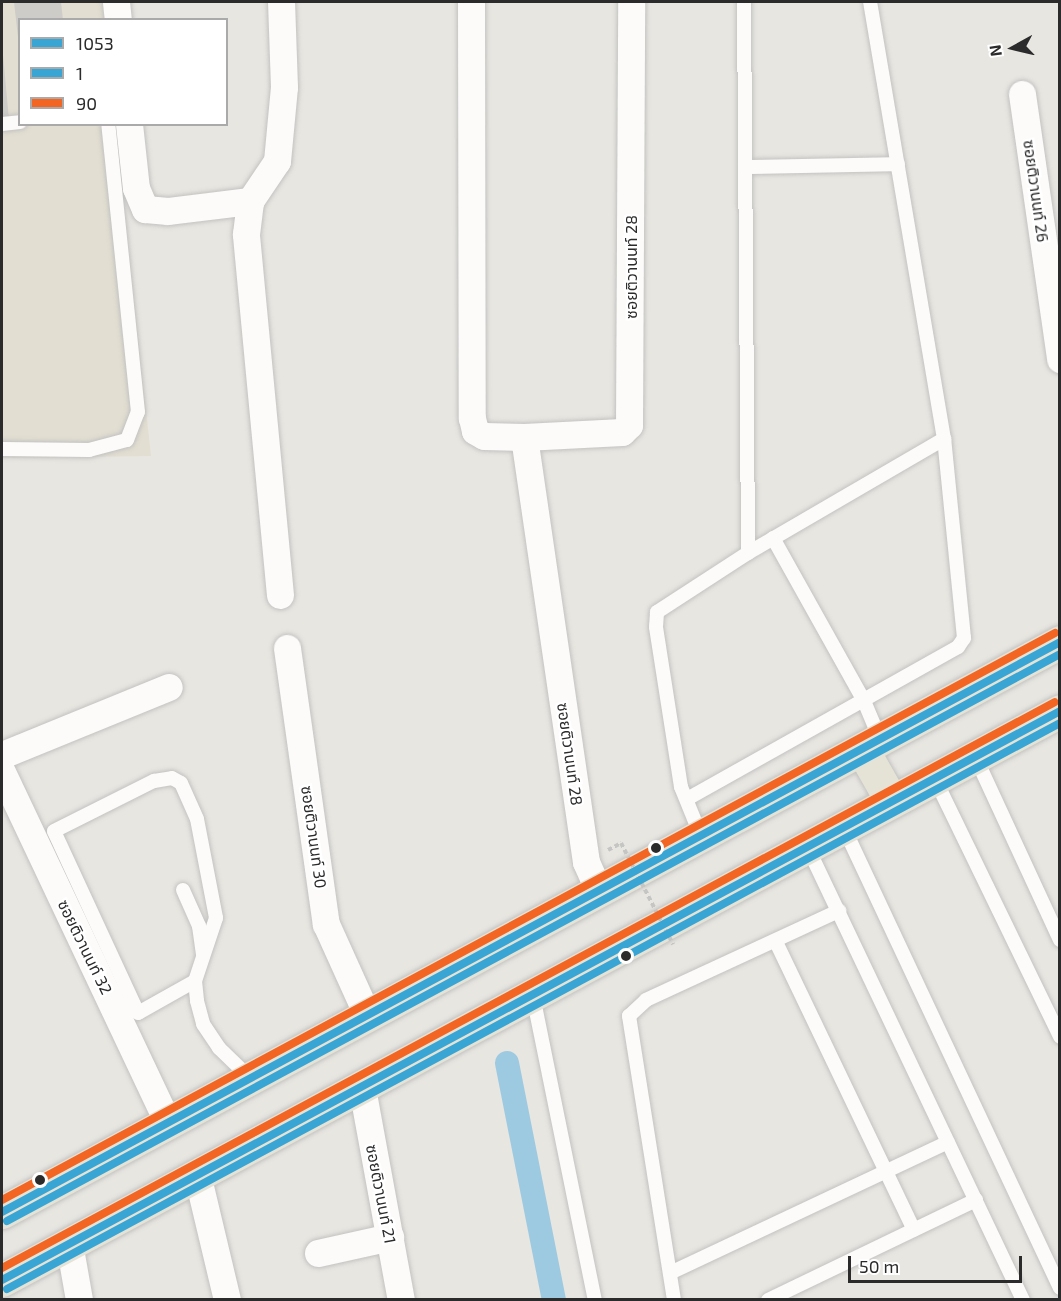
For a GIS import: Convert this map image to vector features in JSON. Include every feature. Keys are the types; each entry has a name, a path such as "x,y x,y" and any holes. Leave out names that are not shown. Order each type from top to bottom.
{"main road":[{"path":"2,1212 368,1017 1059,642"},
{"path":"2,1280 533,996 806,844 1059,711"},
{"path":"871,744 891,800"}],"street":[{"path":"116,2 118,18"},
{"path":"280,595 248,278 250,201 277,161 284,87 281,2"},
{"name":"ซอยติวานนท์ 28","path":"471,2 472,418 475,431 484,436 524,437 622,432 629,425 631,2"},
{"name":"ซอยติวานนท์ 26","path":"1022,94 1059,359"},
{"path":"129,126 136,188 145,209 168,211 250,201"},
{"name":"ซอยติวานนท์ 28","path":"524,437 586,862 599,891"},
{"name":"ซอยติวานนท์ 30","path":"287,648 326,924 368,1017"},
{"path":"2,754 169,687"},
{"name":"ซอยติวานนท์ 32","path":"2,772 168,1122"},
{"name":"ซอยติวานนท์ 21","path":"362,1088 401,1299"},
{"path":"197,1174 226,1299"},
{"path":"318,1253 390,1238"},
{"path":"69,1243 79,1299"}],"lane":[{"path":"744,2 748,553"},
{"path":"687,799 864,701 958,646 964,638 966,625 944,439 870,2"},
{"path":"2,124 18,122"},
{"path":"2,449 89,450 127,440 138,411 108,126"},
{"path":"745,167 898,164"},
{"path":"701,836 681,787 656,627 657,612 748,553 944,439"},
{"path":"773,538 864,701 871,744"},
{"path":"975,756 1059,940"},
{"path":"934,776 1059,1037"},
{"path":"195,981 138,1013 54,831 154,781 172,778 181,783 197,819 216,918 195,981 202,1024 219,1048 251,1079"},
{"path":"843,826 1059,1288"},
{"path":"806,844 1023,1299"},
{"path":"183,890 199,926 203,959"},
{"path":"674,1299 630,1016 646,1000 839,911"},
{"path":"776,942 914,1230"},
{"path":"533,996 595,1299"},
{"path":"670,1273 948,1142"},
{"path":"768,1299 976,1200"}],"path":[{"path":"621,843 674,944"}],"shaded area":[{"path":"2,2 102,2 104,18 18,18 18,126 115,126 151,456 2,458"}],"building":[{"path":"14,2 61,2 63,18 18,18 18,37"},
{"path":"2,56 9,120 2,121"}],"waterway":[{"path":"507,1063 554,1300"}],"transit line":[{"name":"90","path":"2,1200 1055,633"},
{"name":"1053","path":"2,1212 1060,642"},
{"name":"1","path":"7,1221 1060,654"},
{"name":"90","path":"2,1268 1055,702"},
{"name":"1053","path":"2,1280 1060,711"},
{"name":"1","path":"7,1289 1060,723"}]}
